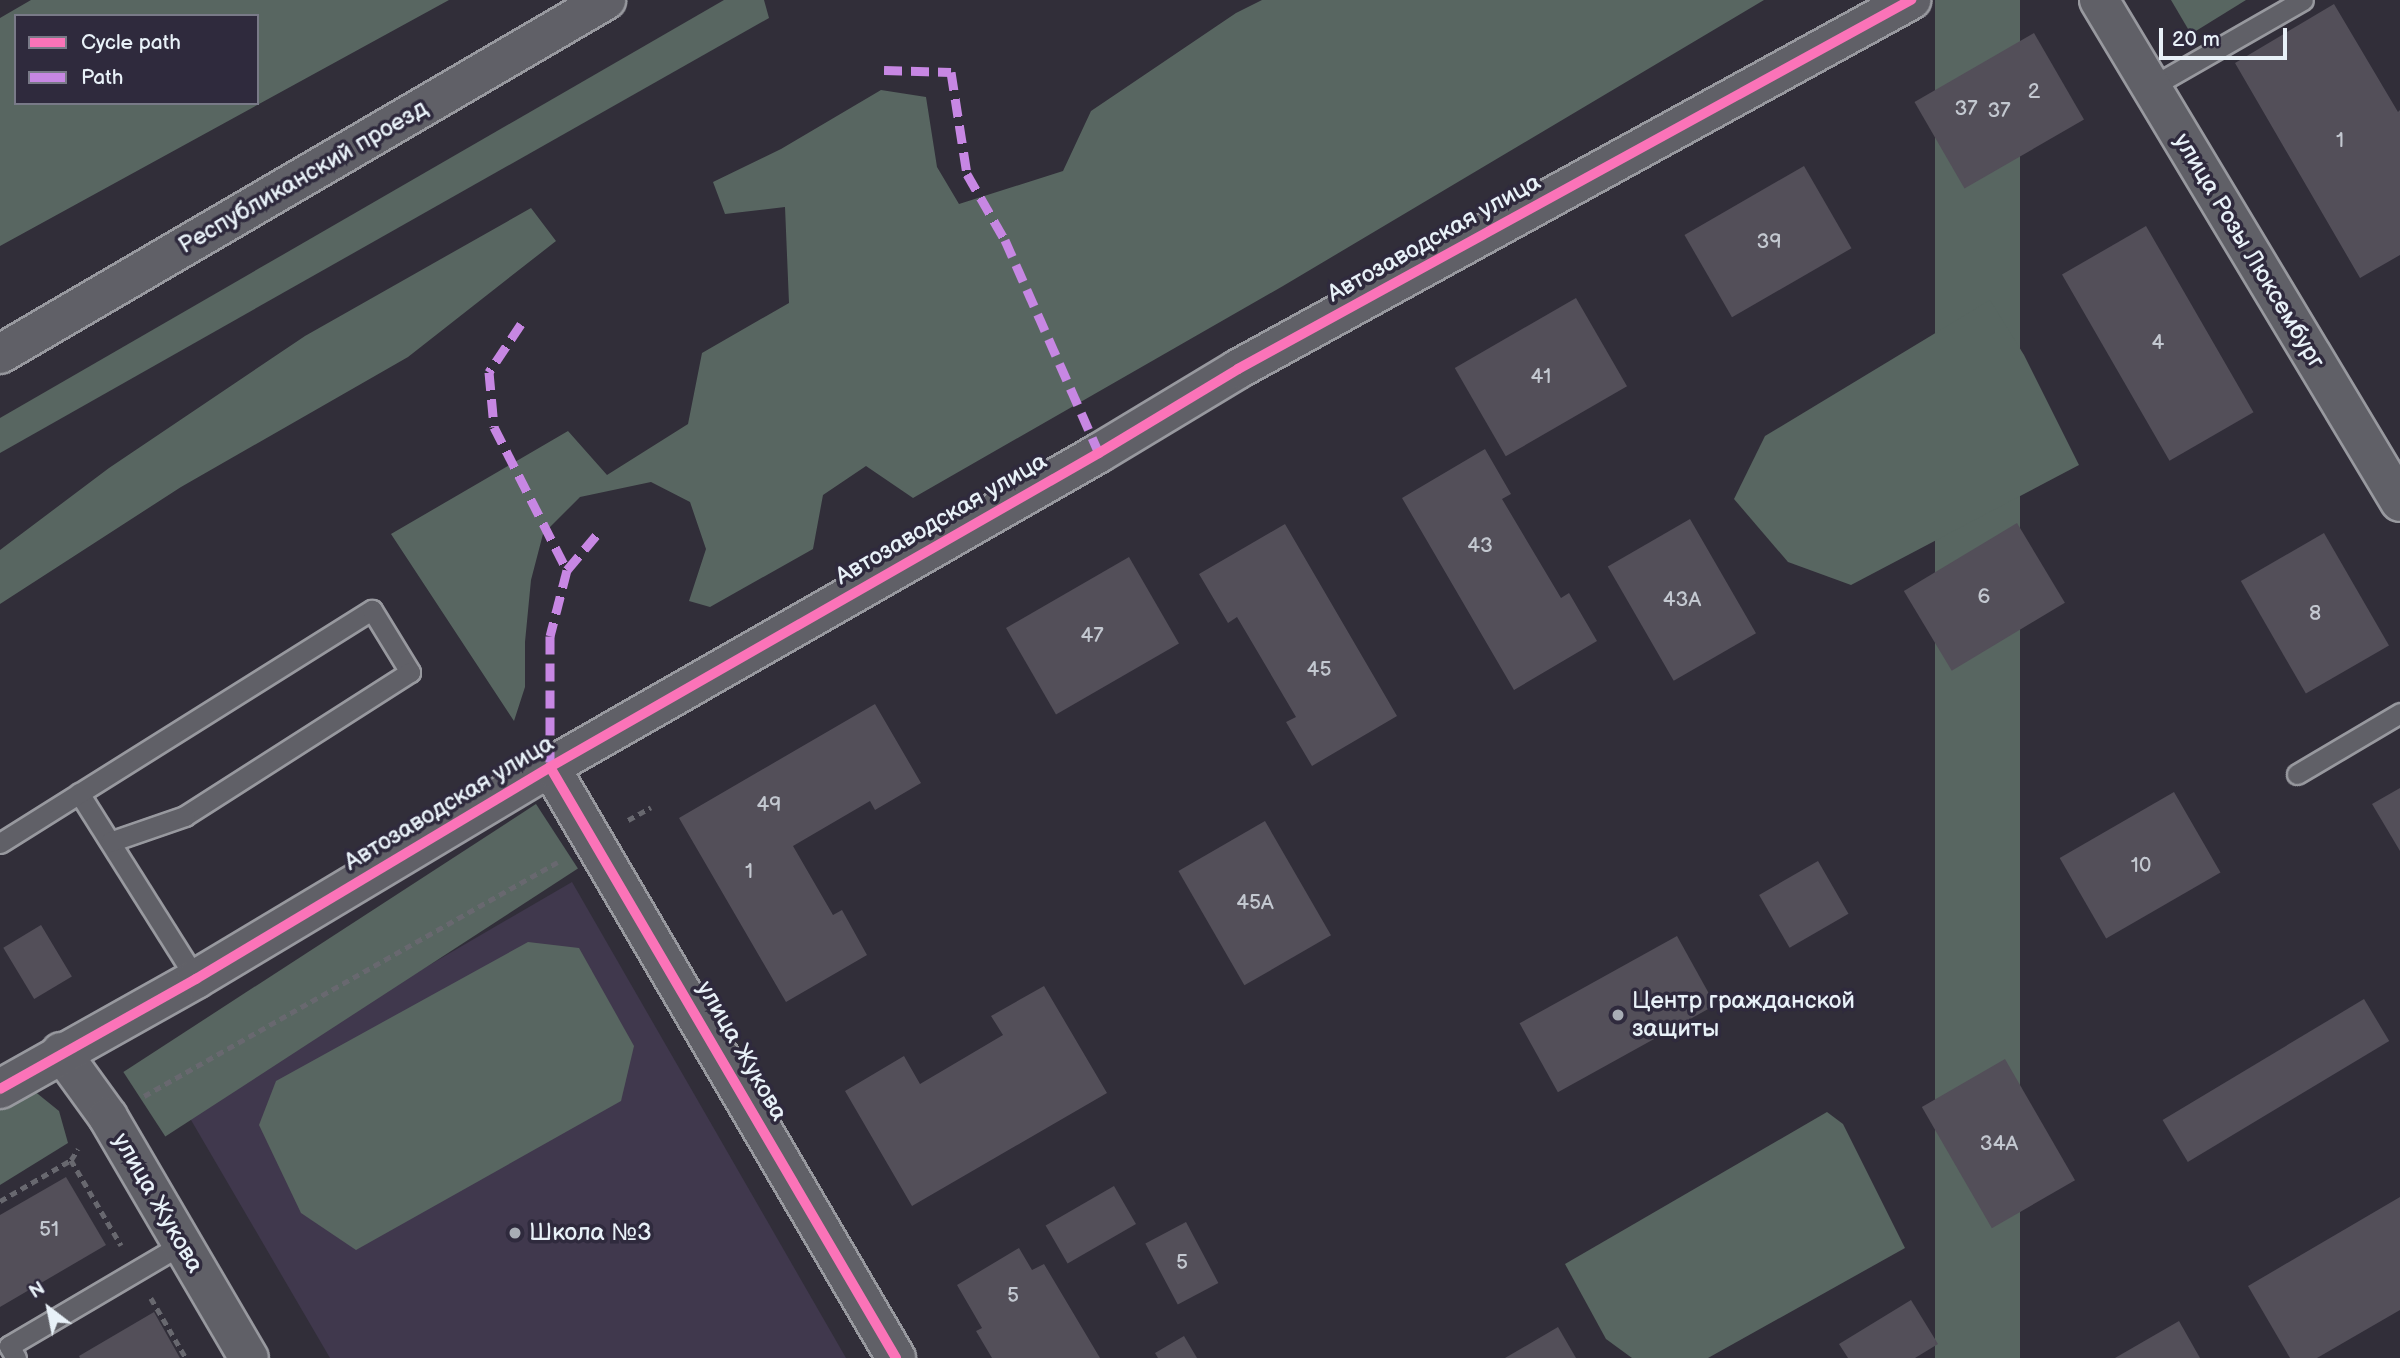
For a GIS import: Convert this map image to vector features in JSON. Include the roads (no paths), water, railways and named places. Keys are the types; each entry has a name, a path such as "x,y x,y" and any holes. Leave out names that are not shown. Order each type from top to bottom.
{"street":[{"name":"Республиканский проезд","path":"0,354 606,0"},
{"name":"Автозаводская улица","path":"0,1089 61,1052 196,979 550,767 1099,453 1238,369 1910,0"},
{"name":"улица Розы Люксембург","path":"2099,0 2400,502"},
{"name":"улица Жукова","path":"550,767 595,839 896,1358"},
{"name":"улица Жукова","path":"61,1052 108,1116 249,1358"}],"lane":[{"path":"2151,87 2303,0"},
{"path":"0,843 372,610 410,672 185,816 110,842"},
{"path":"2297,774 2400,713"},
{"path":"79,793 196,979"},
{"path":"16,1358 9,1346 182,1244"}],"place":[{"name":"Центр гражданской защиты","path":"1618,1015"},
{"name":"Школа №3","path":"515,1233"}]}
